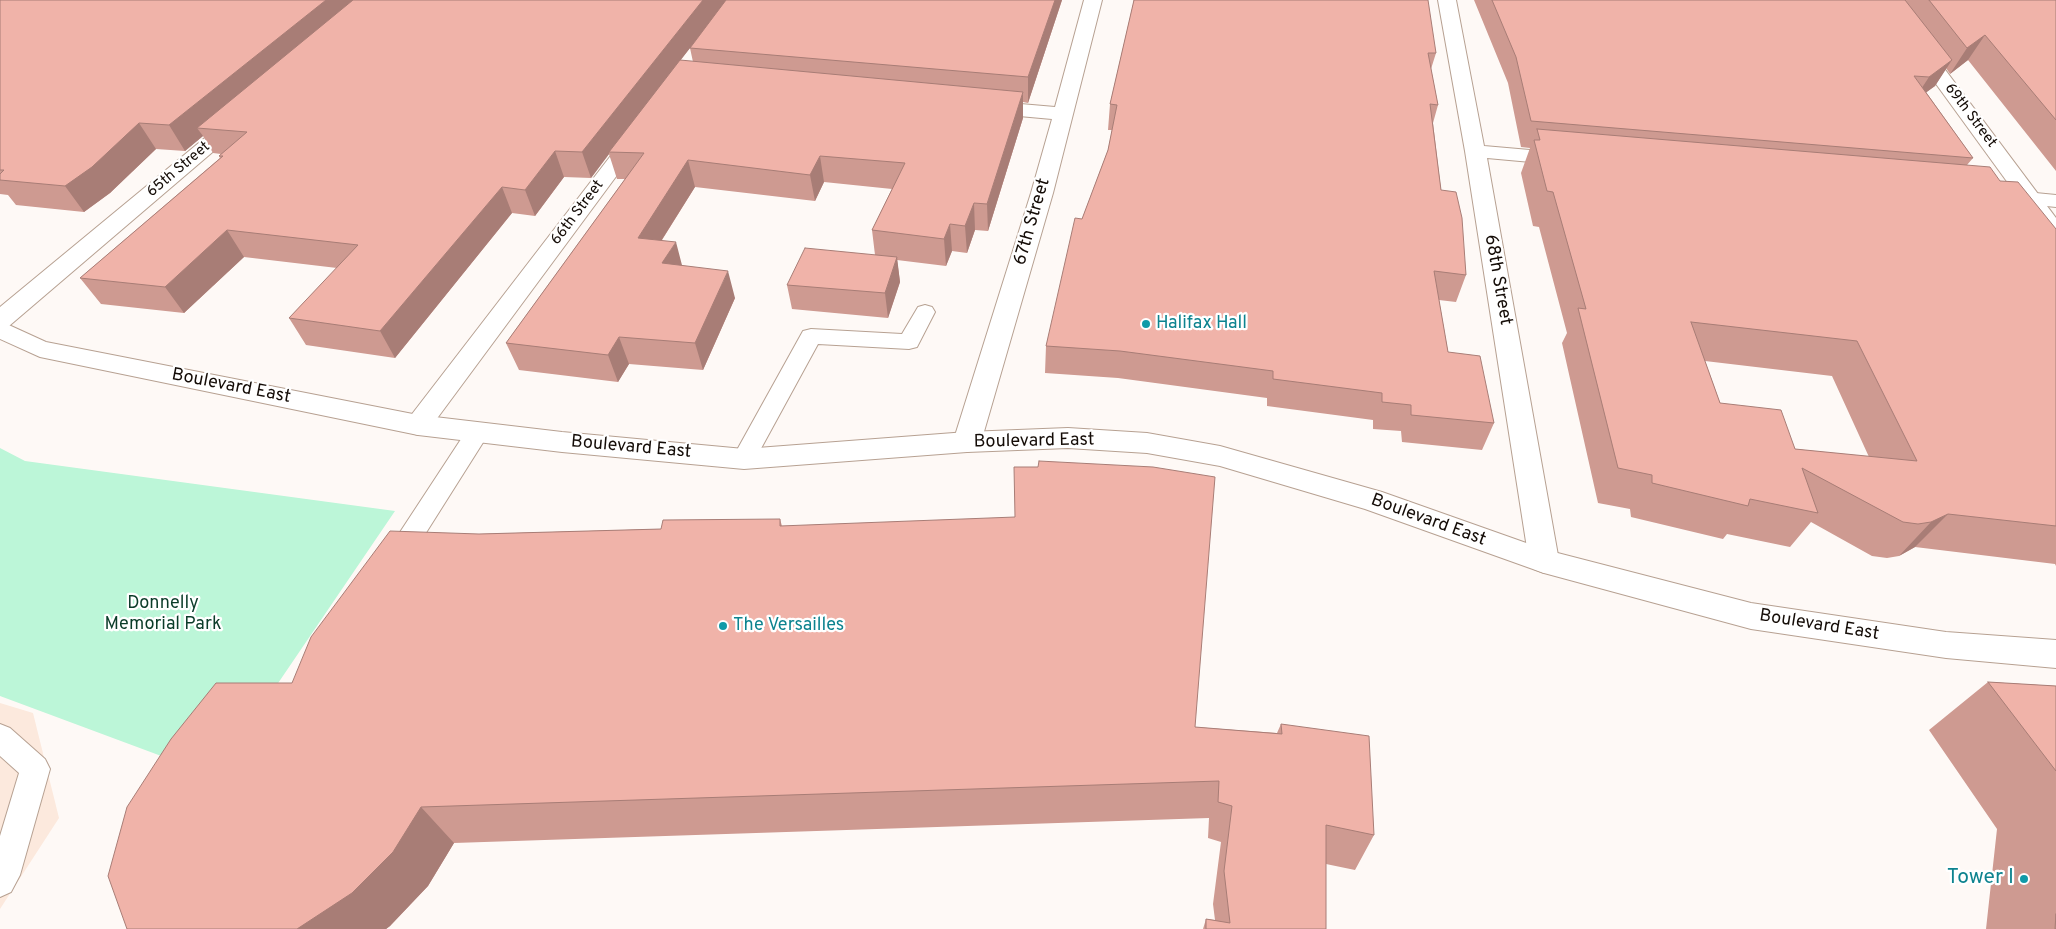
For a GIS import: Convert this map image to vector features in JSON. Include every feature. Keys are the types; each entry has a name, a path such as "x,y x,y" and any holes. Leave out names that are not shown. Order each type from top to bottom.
{"street":[{"name":"67th Street","path":"967,442 1042,193 1093,0"},
{"name":"68th Street","path":"1448,0 1476,151 1544,561"},
{"name":"69th Street","path":"1884,0 2056,233"},
{"path":"969,105 1062,114"},
{"name":"65th Street","path":"0,320 252,108"},
{"name":"66th Street","path":"418,425 646,123"},
{"path":"1476,151 1586,161"},
{"path":"1981,194 2056,201"},
{"name":"Boulevard East","path":"0,329 40,349 418,425 477,433 744,459 967,442 1078,439 1146,443 1220,456 1372,500 1544,561 1751,616 1946,645 2056,654"}],"lane":[{"path":"744,459 811,336 909,342 925,312"},
{"path":"385,576 477,433"},
{"path":"0,737 35,769 4,875 0,881"}],"shaded area":[{"path":"0,703 33,713 59,818 0,909"}],"green space":[{"name":"Donnelly Memorial Park","path":"0,448 25,461 395,511 215,776 0,696"}],"building":[{"path":"0,0 326,0 169,125 139,123 92,167 65,186 0,180 0,174 4,170 0,170"},
{"path":"353,0 703,0 582,152 555,151 525,190 502,187 380,331 289,318 358,245 227,230 165,287 80,278 223,156 219,156 247,132 197,128"},
{"path":"726,0 1055,0 1028,77 690,48"},
{"path":"1134,0 1428,0 1436,53 1428,53 1438,105 1430,104 1441,190 1456,192 1462,218 1466,275 1434,271 1448,352 1480,356 1494,423 1411,415 1411,405 1382,402 1382,393 1273,379 1273,371 1120,351 1046,346 1075,218 1082,219 1108,150 1117,105 1110,104"},
{"path":"1492,0 1905,0 1952,60 1929,77 1914,76 1973,158 1531,121 1516,57"},
{"path":"1929,0 2056,0 2056,120 1985,35 1967,48"},
{"path":"680,60 1023,92 987,204 974,203 965,226 950,224 944,239 872,230 905,163 820,156 810,175 688,160 638,238 676,242 662,263 728,271 695,343 619,337 608,355 506,343 644,153 609,152"},
{"path":"1537,129 1990,167 2000,181 2018,182 2056,229 2056,526 1948,514 1931,522 1918,524 1903,522 1802,468 1818,513 1750,499 1748,506 1652,483 1652,475 1618,468 1578,308 1586,309 1553,192 1547,191 1534,140 1540,140","holes":["1691,322 1857,341 1917,461 1795,449 1781,410 1720,403"]},
{"path":"805,248 897,257 885,293 787,285"},
{"path":"1039,461 1153,467 1215,477 1195,727 1282,734 1281,724 1369,736 1374,835 1326,825 1326,929 1206,929 1206,919 1230,923 1224,871 1232,806 1218,802 1219,781 421,807 393,852 352,893 297,929 127,929 108,876 127,807 171,739 216,683 292,683 311,637 390,531 479,534 661,529 663,520 780,519 780,526 1015,517 1014,467 1038,467"},
{"path":"1988,682 2056,686 2056,771"}],"place":[{"name":"Halifax Hall","path":"1146,324"},
{"name":"The Versailles","path":"723,626"},
{"name":"Tower I","path":"2024,879"}]}
